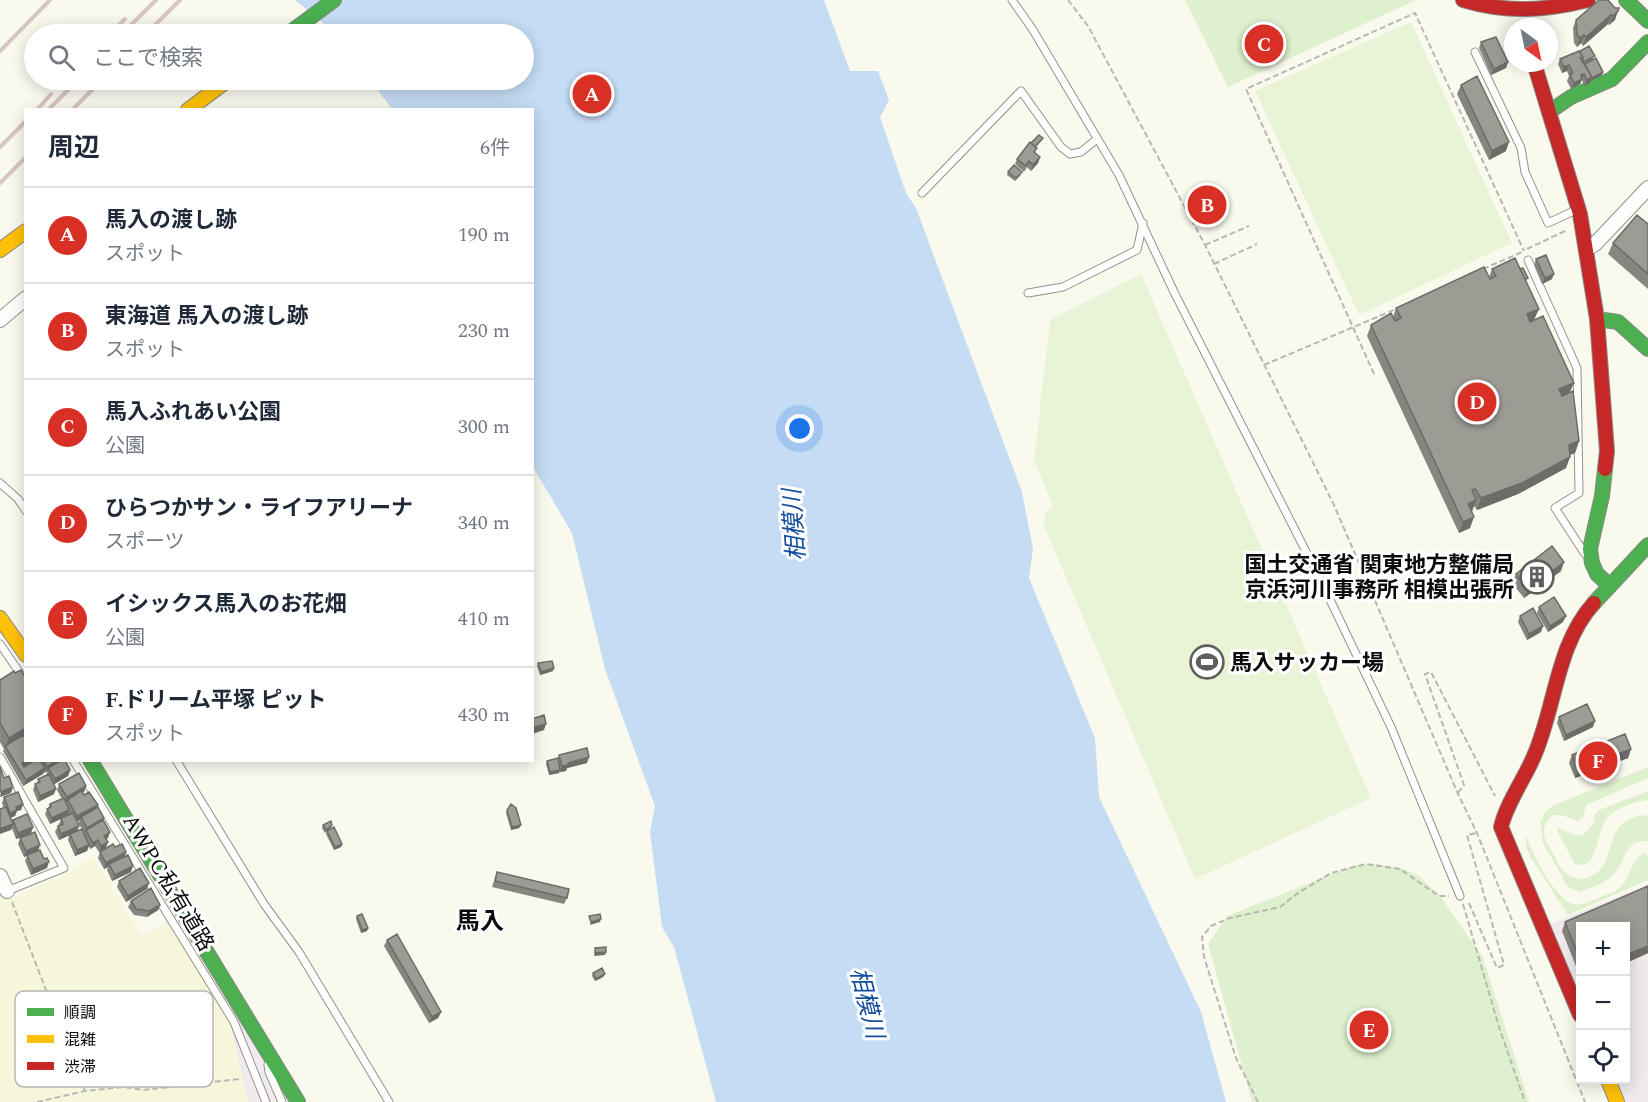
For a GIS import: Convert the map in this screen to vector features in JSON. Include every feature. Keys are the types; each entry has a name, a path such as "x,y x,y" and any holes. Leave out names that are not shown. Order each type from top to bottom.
{"main road":[{"path":"302,24 334,0"},
{"path":"1463,0 1524,17 1588,0"},
{"path":"1626,0 1648,21"},
{"path":"1549,112 1571,98 1612,79 1648,42"},
{"path":"1537,72 1582,224 1597,318 1607,451 1602,496 1590,549 1592,563 1597,574 1610,586"},
{"path":"191,108 215,90"},
{"path":"0,250 24,232"},
{"path":"1597,318 1618,322 1648,349"},
{"path":"1576,1003 1501,827 1504,815 1535,755 1568,645 1588,610 1648,545"},
{"path":"0,618 24,652"},
{"path":"91,762 298,1102"},
{"path":"1610,1084 1617,1102"}],"street":[{"path":"1587,249 1595,244 1648,188"},
{"path":"0,319 24,300"},
{"path":"0,876 7,891"}],"lane":[{"path":"1012,0 1033,30 1119,175 1174,294 1322,583 1391,727 1461,896"},
{"path":"1475,52 1521,148 1526,172 1548,223 1578,209"},
{"path":"922,193 1021,91 1061,147 1071,154 1080,152 1097,139"},
{"path":"1028,294 1063,287 1137,250 1143,223"},
{"path":"1528,260 1577,368 1580,493 1555,508 1592,563"},
{"path":"0,483 18,499 24,508"},
{"path":"0,644 24,679"},
{"path":"0,757 64,868 7,891"},
{"name":"AWPC私有道路","path":"75,762 234,1022 266,1102"},
{"path":"177,762 258,894 299,952 389,1102"},
{"path":"268,1053 269,1072 282,1102"}],"path":[{"path":"1068,0 1088,26 1205,245 1334,505 1476,833 1585,1102"},
{"path":"1374,374 1246,89 1415,13 1528,260"},
{"path":"1481,270 1582,224"},
{"path":"1205,245 1249,226"},
{"path":"1214,264 1257,244"},
{"path":"1264,365 1396,309"},
{"path":"1458,794 1464,785 1425,674 1431,672 1504,815"},
{"path":"1461,896 1497,968 1504,965 1467,835 1476,833"},
{"path":"1258,1102 1236,1058 1204,957 1202,937 1211,926 1230,918 1280,907 1298,892 1331,873 1366,864 1400,869 1439,896 1461,896"},
{"path":"7,891 46,991"},
{"path":"1461,896 1499,1026 1525,1102"},
{"path":"213,1082 239,1079"},
{"path":"83,1087 85,1091"},
{"path":"37,1102 85,1091 123,1087 143,1090 169,1087"}],"shaded area":[{"path":"1648,884 1648,1102 1625,1102 1617,1084 1630,1084 1630,922 1576,922 1576,987 1550,924"},
{"path":"239,1019 289,1102 248,1102 230,1024"}],"green space":[{"path":"1185,0 1416,0 1228,87"},
{"path":"1411,22 1512,243 1359,315 1255,91"},
{"name":"馬入サッカー場","path":"1141,274 1371,798 1195,879 1044,526 1045,514 1053,507 1034,460 1050,320"},
{"path":"1648,767 1648,778 1586,805 1583,817 1578,821 1561,815 1554,815 1549,819 1544,834 1561,868 1572,877 1584,878 1597,872 1603,866 1612,840 1622,825 1637,816 1648,816 1648,841 1640,841 1630,847 1618,869 1610,877 1580,892 1568,887 1543,843 1540,822 1545,812 1552,806"},
{"path":"1648,791 1648,800 1625,806 1606,819 1589,862 1583,865 1575,864 1557,831 1558,828 1575,835 1582,835 1594,824 1595,814 1599,810"},
{"path":"1526,835 1552,885 1566,901 1573,904 1587,903 1617,890 1624,883 1635,861 1645,853 1648,857 1648,880 1568,915 1530,856 1526,847"},
{"path":"93,857 141,935 168,922 210,991 15,991 15,1087 213,1087 213,996 230,1024 248,1102 0,1102 0,888 6,900 80,868 78,865"},
{"path":"1374,864 1401,868 1419,876 1441,897 1483,958 1529,1102 1252,1102 1208,944 1227,916 1355,865"}],"water":[{"name":"相模川","path":"295,0 824,0 850,71 878,71 889,100 880,117 906,193 916,208 1022,492 1033,549 1029,578 1095,738 1099,797 1201,1012 1226,1102 716,1102 674,947 662,927 650,832 655,806 605,669 572,533 534,469 534,108 391,108 378,90 534,90 534,24 324,24"}],"building":[{"path":"1599,0 1608,0 1615,8 1619,8 1618,11 1586,37 1584,35 1580,38 1577,34 1576,20"},
{"path":"1496,37 1504,54 1504,64 1494,69 1481,42"},
{"path":"1589,46 1595,56 1584,62 1580,51"},
{"path":"1579,51 1583,57 1580,58 1592,77 1587,80 1584,74 1581,75 1582,79 1574,83 1569,65 1564,67 1560,59"},
{"path":"1596,58 1603,72 1592,78 1585,64"},
{"path":"1477,76 1509,142 1492,151 1461,85"},
{"path":"1039,135 1043,138 1035,147 1031,143"},
{"path":"1030,142 1037,148 1034,152 1040,157 1033,165 1029,161 1026,166 1017,159"},
{"path":"1014,165 1022,172 1016,178 1008,172"},
{"path":"1637,215 1648,224 1648,274 1613,243"},
{"path":"1546,255 1554,274 1545,278 1536,259"},
{"path":"1515,258 1539,309 1527,314 1530,322 1543,316 1574,383 1559,389 1562,396 1573,391 1579,441 1569,445 1570,457 1522,483 1481,498 1475,489 1472,490 1476,500 1468,504 1474,517 1463,522 1371,325 1391,313 1395,321 1401,318 1396,308 1484,267 1490,279 1496,276 1492,269"},
{"path":"1523,268 1528,278 1525,279 1520,269"},
{"name":"国土交通省 関東地方整備局 京浜河川事務所 相模出張所","path":"1552,546 1564,562 1527,590 1516,574"},
{"path":"1554,597 1566,616 1550,626 1539,607"},
{"path":"1533,608 1543,626 1529,634 1520,616"},
{"path":"552,661 554,668 541,672 538,663"},
{"path":"21,670 24,675 24,729 9,738 0,723 0,680 14,671 15,673"},
{"path":"1587,704 1595,721 1566,735 1559,717"},
{"path":"544,715 546,724 534,727 534,718"},
{"path":"1625,734 1631,749 1579,769 1572,755"},
{"path":"23,735 24,762 22,763 24,767 33,762 41,762 45,768 26,780 5,746"},
{"path":"587,748 589,757 562,766 559,755"},
{"path":"558,758 560,770 550,772 547,761"},
{"path":"44,762 54,762 47,767"},
{"path":"58,762 66,762 70,770 55,779 48,768"},
{"path":"0,767 4,778 9,776 13,787 1,792 0,789"},
{"path":"79,773 86,786 67,797 59,784"},
{"path":"49,774 56,789 40,796 35,784 40,782 38,779"},
{"path":"81,791 84,795 89,792 98,805 77,816 68,800"},
{"path":"18,792 23,804 10,813 4,797"},
{"path":"64,798 69,810 52,818 47,809 51,807 50,804"},
{"path":"511,804 516,808 521,825 512,827 507,810"},
{"path":"6,807 13,824 0,829 0,809"},
{"path":"98,807 104,818 87,828 81,817"},
{"path":"73,813 79,826 61,834 58,826 63,824 61,818"},
{"path":"27,814 33,827 18,833 13,820"},
{"path":"103,820 110,832 104,836 108,842 101,846 98,840 93,843 86,830"},
{"path":"331,821 332,825 326,830 323,825"},
{"path":"334,827 342,844 335,847 327,831"},
{"path":"82,829 89,845 77,850 70,834"},
{"path":"35,832 40,845 26,851 20,838"},
{"path":"113,844 115,847 122,844 126,852 106,863 100,852"},
{"path":"40,850 44,859 47,858 49,862 33,869 27,855"},
{"path":"128,855 133,866 115,875 109,864"},
{"path":"140,868 149,883 128,896 119,881"},
{"path":"497,872 569,889 567,898 495,881"},
{"path":"1648,886 1648,946 1630,953 1630,922 1576,922 1576,950 1565,922"},
{"path":"151,888 160,905 149,911 136,909 131,901"},
{"path":"362,914 368,928 362,930 357,916"},
{"path":"600,914 601,919 591,922 589,916"},
{"path":"397,934 441,1012 432,1017 387,940"},
{"path":"606,947 606,952 595,953 595,948"},
{"path":"602,968 605,974 596,979 593,973"}],"railway":[{"path":"26,24 50,0"},
{"path":"132,24 156,0"},
{"path":"156,24 180,0"},
{"path":"120,24 125,19"},
{"path":"0,51 24,27"},
{"path":"50,108 68,90"},
{"path":"74,108 92,90"},
{"path":"39,108 51,94"},
{"path":"0,147 24,123"},
{"path":"0,183 24,159"}],"traffic: fast":[{"path":"302,24 334,0"},
{"path":"1626,0 1648,21"},
{"path":"1549,112 1571,97 1612,79 1648,42"},
{"path":"1597,319 1618,322 1648,349"},
{"path":"1605,469 1602,496 1590,549 1592,563 1597,574 1610,586"},
{"path":"1594,603 1648,545"},
{"path":"91,762 298,1102"}],"traffic: slow":[{"path":"191,108 215,90"},
{"path":"0,250 24,232"},
{"path":"0,618 24,652"},
{"path":"1610,1084 1617,1102"}],"traffic: jam":[{"path":"1463,0 1510,9 1541,8 1588,0"},
{"path":"1537,72 1580,214 1597,319 1607,451 1605,469"},
{"path":"1576,1005 1501,827 1507,809 1530,765 1541,737 1564,657 1581,620 1594,603"}],"place":[{"name":"馬入ふれあい公園","path":"1264,44"},
{"name":"馬入の渡し跡","path":"592,94"},
{"name":"東海道 馬入の渡し跡","path":"1207,205"},
{"name":"ひらつかサン・ライフアリーナ","path":"1477,402"},
{"name":"国土交通省 関東地方整備局 京浜河川事務所 相模出張所","path":"1537,577"},
{"name":"馬入サッカー場","path":"1207,662"},
{"name":"F.ドリーム平塚 ピット","path":"1598,761"},
{"name":"イシックス馬入のお花畑","path":"1369,1030"}],"district":[{"name":"馬入","path":"480,921"}]}
